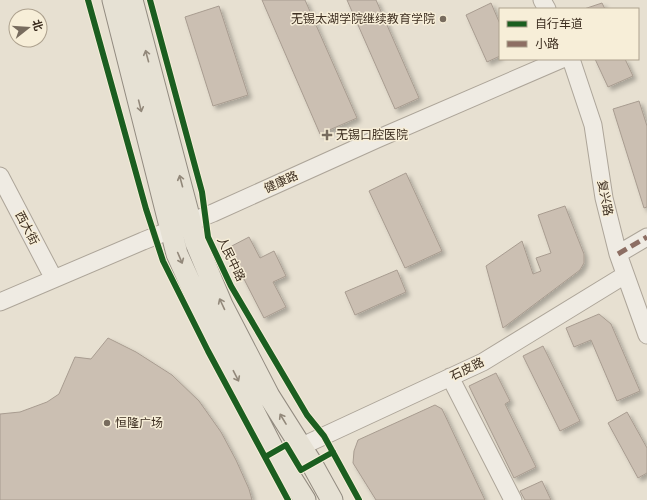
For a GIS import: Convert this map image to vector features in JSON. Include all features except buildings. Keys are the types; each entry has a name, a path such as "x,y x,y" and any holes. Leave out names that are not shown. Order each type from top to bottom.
{"main road":[{"path":"113,0 177,254 204,314 274,452 305,500"},
{"name":"人民中路","path":"132,0 196,243 222,305 269,396 312,464 332,500"}],"street":[{"name":"健康路","path":"0,302 213,213 376,139 560,60"},
{"name":"复兴路","path":"571,60 593,125 604,198 618,254 647,335"},
{"name":"西大街","path":"0,176 54,279"},
{"path":"618,254 647,237"},
{"name":"石皮路","path":"300,447 483,362 625,275"},
{"path":"450,377 513,500"}],"marked path":[{"path":"618,254 647,237"}],"cycle path":[{"path":"88,0 146,209 163,261 208,351 288,500"},
{"path":"150,0 202,192 208,237 231,286 307,415 324,436 359,500"},
{"path":"265,457 286,445 301,470 333,452"}],"place":[{"name":"无锡太湖学院继续教育学院","path":"443,19"},
{"name":"无锡口腔医院","path":"327,135"},
{"name":"恒隆广场","path":"107,423"}]}
